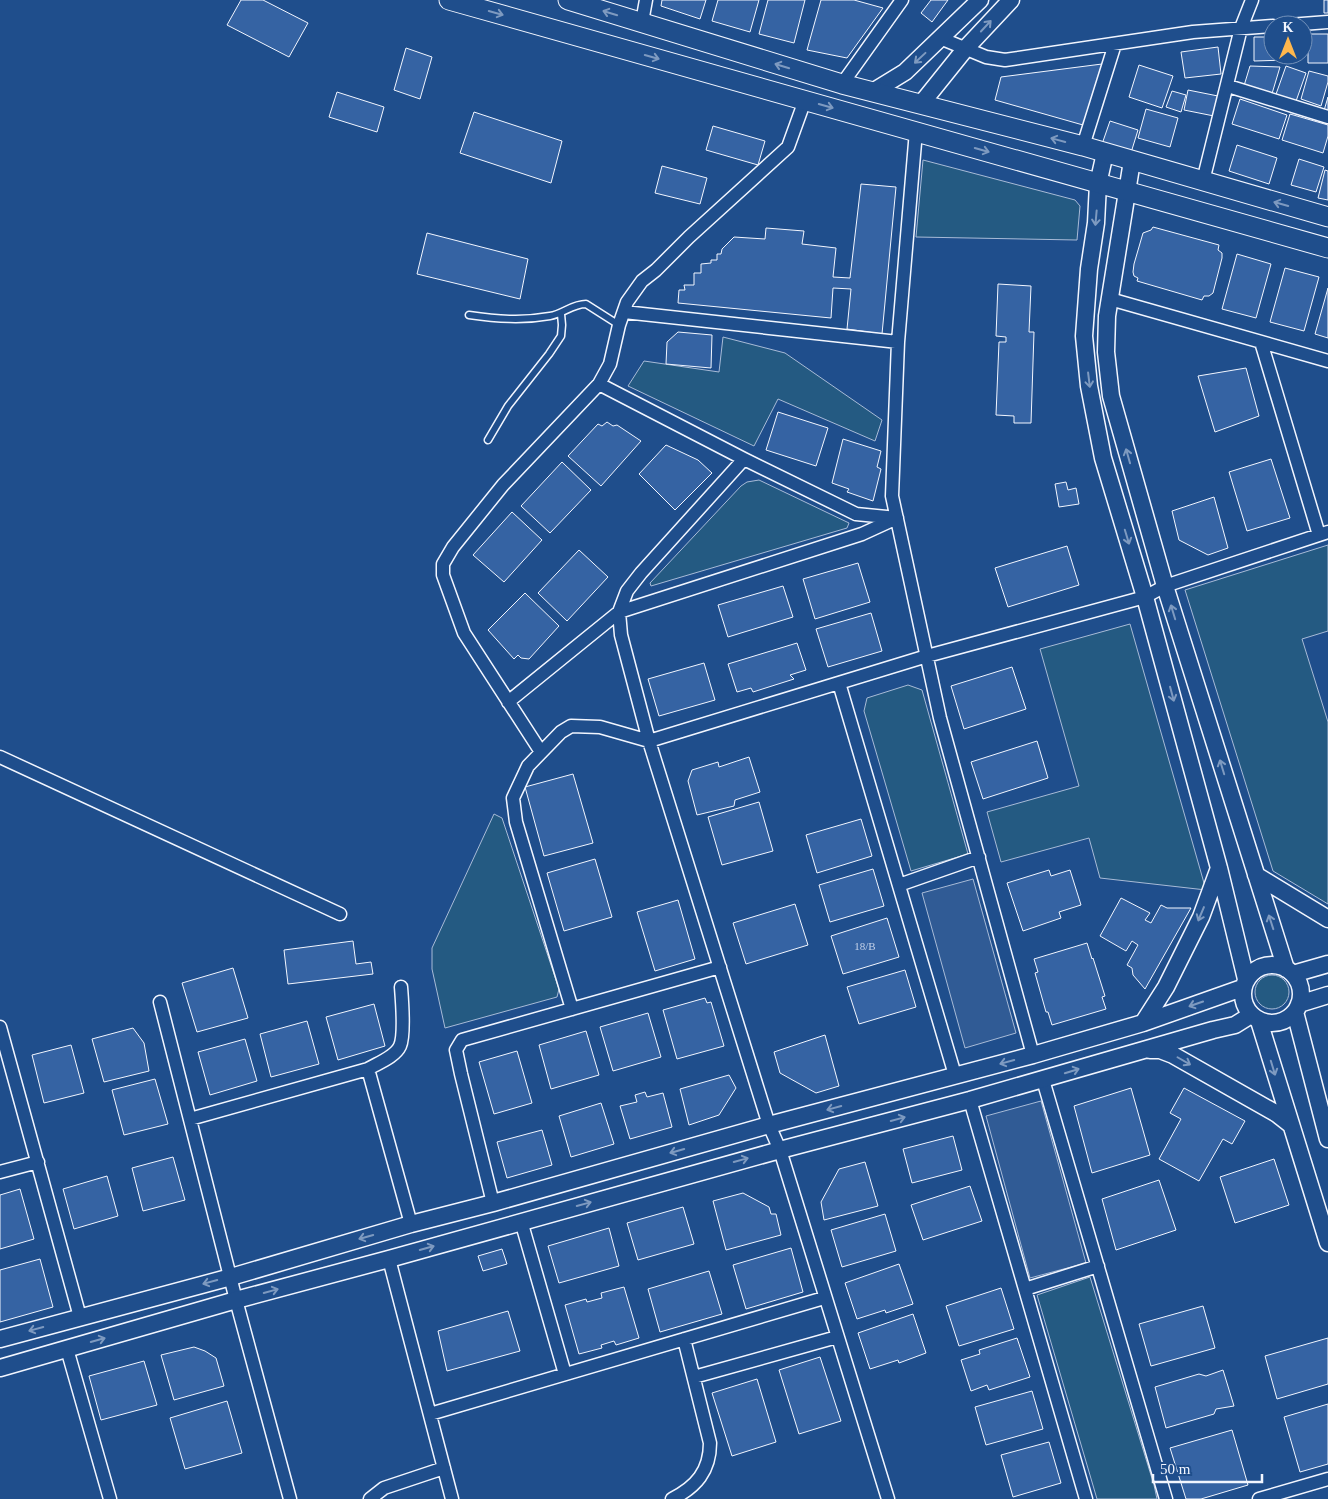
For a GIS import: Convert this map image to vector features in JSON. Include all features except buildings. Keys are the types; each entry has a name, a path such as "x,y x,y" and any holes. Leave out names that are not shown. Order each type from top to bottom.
{"main road":[{"path":"449,0 1328,248"},
{"path":"568,0 842,84 1083,146 1328,217"}],"street":[{"path":"642,22 646,0"},
{"path":"842,84 902,0"},
{"path":"874,91 905,72 980,0"},
{"path":"921,104 966,48 1011,0"},
{"path":"1203,181 1241,28 1252,0"},
{"path":"1313,23 1328,22"},
{"path":"940,38 986,57 1005,60 1193,32 1263,27"},
{"path":"1083,146 1115,44"},
{"path":"1228,86 1328,118"},
{"path":"542,752 464,633 443,575 443,564 453,547 503,485 599,384 610,364 619,325 627,302 642,281 788,147 804,100"},
{"path":"916,131 898,342 892,496 940,718 1033,1055"},
{"path":"1105,153 1098,184 1096,223 1089,269 1084,336 1090,386 1103,458 1145,597 1219,868 1244,984 1242,998 1245,1008 1255,1018 1269,1023 1278,1023 1287,1019 1297,1008 1328,995"},
{"path":"1132,160 1107,316 1106,352 1111,396 1165,586 1256,875 1290,971 1300,985 1301,995 1297,1008 1328,1139"},
{"path":"1110,299 1328,361"},
{"path":"624,312 898,342"},
{"path":"572,1009 516,822 513,798 528,766 560,732 572,726 600,727 649,741 927,656 1145,597 1165,586 1324,533 1262,342"},
{"path":"599,384 856,514 897,518"},
{"path":"744,459 640,573 627,591 619,612 621,635 649,741 769,1125 780,1150 824,1298 888,1499"},
{"path":"508,702 619,612 862,534 897,518"},
{"path":"839,683 956,1075"},
{"path":"0,757 340,914"},
{"path":"899,885 978,857"},
{"path":"1142,1023 1166,987 1201,916 1219,868"},
{"path":"1256,875 1328,919"},
{"path":"0,1338 231,1277 411,1224 493,1203 769,1125 1033,1055 1142,1023 1244,984 1252,972 1261,966 1270,964 1280,965 1290,971 1328,964"},
{"path":"493,1203 456,1050 462,1040 720,967"},
{"path":"190,1119 368,1069 391,1056 400,1046 402,1029 401,986"},
{"path":"160,1002 236,1300 290,1499"},
{"path":"0,1368 236,1300 389,1260 780,1150 1043,1080 1255,1018"},
{"path":"1255,1018 1328,1243"},
{"path":"0,1027 80,1317"},
{"path":"1138,1051 1160,1050 1173,1055 1277,1114 1291,1125"},
{"path":"368,1069 411,1224"},
{"path":"1043,1080 1166,1499"},
{"path":"970,1100 1086,1499"},
{"path":"0,1172 38,1162"},
{"path":"521,1222 565,1374"},
{"path":"389,1260 452,1499"},
{"path":"1025,1289 1098,1266"},
{"path":"430,1414 824,1298"},
{"path":"694,1377 837,1336"},
{"path":"672,1499 684,1493 695,1483 708,1464 710,1455 710,1443 684,1339"},
{"path":"67,1349 110,1499"},
{"path":"370,1499 384,1488 444,1468"},
{"path":"1259,1499 1328,1479"}],"lane":[{"path":"469,315 507,320 536,318 560,314 573,306 586,304 619,325"},
{"path":"488,440 508,406 561,336 560,314"}],"shaded area":[{"path":"923,160 1075,200 1080,206 1077,240 916,237"},
{"path":"723,337 785,353 882,420 875,441 778,399 754,446 628,386 644,361 719,372"},
{"path":"759,480 849,523 847,528 651,586 650,583 741,486 747,482"},
{"path":"1328,545 1328,631 1302,639 1328,722 1328,904 1273,871 1185,590"},
{"path":"1130,624 1206,890 1100,878 1089,838 1001,862 987,812 1079,786 1040,649"},
{"path":"908,685 922,690 968,854 911,871 864,711 867,698"},
{"path":"494,814 502,818 559,989 557,997 445,1028 432,969 432,948"},
{"path":"973,879 1016,1033 965,1048 922,893"},
{"path":"1272,975 1284,980 1289,992 1284,1004 1272,1009 1260,1004 1255,992 1260,980"},
{"path":"1041,1101 1086,1263 1030,1278 986,1116"},
{"path":"1090,1277 1157,1499 1097,1499 1037,1295"}]}
